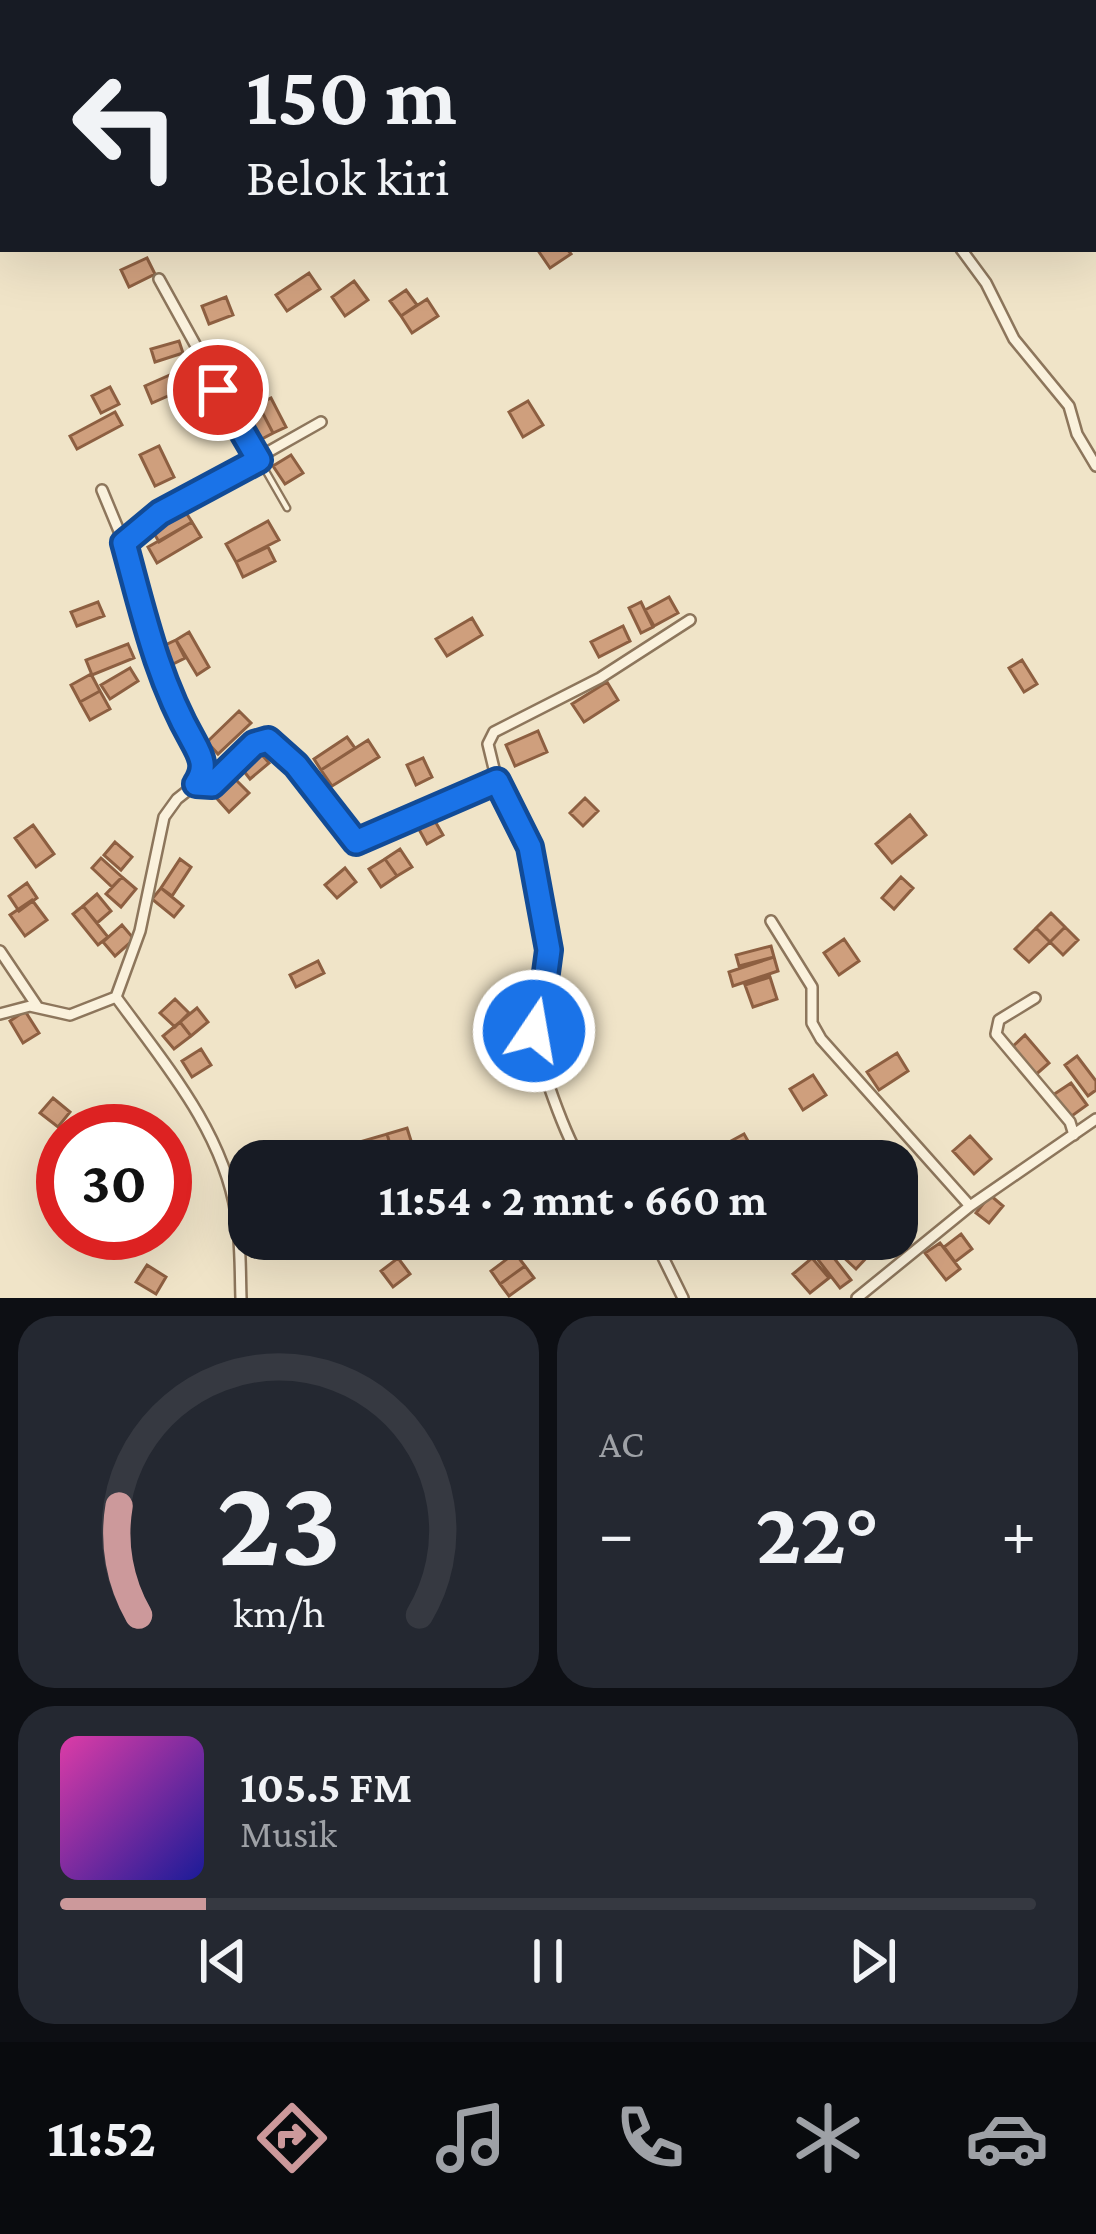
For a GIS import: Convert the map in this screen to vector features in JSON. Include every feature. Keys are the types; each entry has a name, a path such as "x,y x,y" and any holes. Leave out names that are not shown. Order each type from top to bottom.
{"street":[{"path":"963,252 986,283 1014,339 1069,406 1077,434 1096,466"},
{"path":"159,279 259,460"},
{"path":"124,543 160,513 321,422"},
{"path":"0,1014 37,1006 70,1016 116,997 140,931 164,817 203,770 200,755 168,698 124,543 102,490"},
{"path":"569,1140 534,1031 534,1000 545,980 549,950 530,847 497,781 488,744 502,726 600,678 690,620"},
{"path":"196,784 212,785 254,744 268,740 296,765 356,842 497,781"},
{"path":"771,921 812,987 812,1023 820,1039 970,1206"},
{"path":"0,951 37,1006"},
{"path":"116,997 212,1140 237,1216 241,1298"},
{"path":"1035,998 999,1020 997,1034 1070,1122 1074,1135"},
{"path":"857,1298 970,1206 1096,1119"},
{"path":"664,1260 682,1298"}],"lane":[{"path":"259,460 287,508"}],"building":[{"path":"539,252 571,254 550,268"},
{"path":"147,258 155,274 129,287 121,270"},
{"path":"309,273 320,289 287,311 276,295"},
{"path":"354,281 368,300 345,316 332,297"},
{"path":"406,290 417,305 401,316 390,301"},
{"path":"226,297 233,315 209,324 202,306"},
{"path":"427,299 438,316 412,333 401,316"},
{"path":"179,341 183,353 155,362 151,349"},
{"path":"236,354 246,366 227,382 217,370"},
{"path":"188,367 195,384 152,403 145,386"},
{"path":"249,373 256,386 234,399 226,387"},
{"path":"110,387 119,404 101,413 92,396"},
{"path":"271,398 286,427 273,433 258,404"},
{"path":"528,401 543,425 523,437 509,412"},
{"path":"258,404 273,433 258,441 243,412"},
{"path":"115,412 122,425 77,449 70,436"},
{"path":"159,446 174,477 155,486 140,455"},
{"path":"291,455 303,473 285,484 273,466"},
{"path":"183,508 192,522 159,542 151,528"},
{"path":"268,521 279,540 236,562 226,544"},
{"path":"192,522 201,537 157,563 148,547"},
{"path":"268,547 275,561 243,577 236,562"},
{"path":"669,597 678,613 654,626 645,610"},
{"path":"98,602 104,616 77,626 71,612"},
{"path":"641,602 653,627 641,633 629,608"},
{"path":"472,618 482,635 447,656 436,639"},
{"path":"623,626 630,641 599,657 591,642"},
{"path":"189,632 209,667 197,675 176,640"},
{"path":"176,640 185,658 169,666 159,648"},
{"path":"128,644 134,658 92,675 86,660"},
{"path":"1022,660 1037,684 1024,692 1009,668"},
{"path":"130,668 138,681 110,699 101,685"},
{"path":"91,674 100,691 80,702 71,685"},
{"path":"607,682 618,700 584,722 572,704"},
{"path":"100,691 110,709 90,720 80,702"},
{"path":"239,711 251,723 218,754 207,742"},
{"path":"538,731 547,752 515,766 506,745"},
{"path":"347,737 355,748 321,770 314,759"},
{"path":"368,740 379,757 332,786 321,770"},
{"path":"258,750 269,763 250,779 239,765"},
{"path":"423,758 432,777 416,785 407,765"},
{"path":"231,775 249,793 229,812 212,793"},
{"path":"585,798 598,811 583,826 570,813"},
{"path":"910,815 926,835 892,863 876,844"},
{"path":"432,816 443,835 427,844 416,824"},
{"path":"33,825 54,854 36,867 15,838"},
{"path":"115,842 132,857 121,870 104,855"},
{"path":"400,849 412,867 397,876 385,859"},
{"path":"101,858 122,877 112,887 92,868"},
{"path":"180,859 191,867 172,896 161,888"},
{"path":"385,859 397,876 381,887 369,869"},
{"path":"345,868 356,882 337,898 325,885"},
{"path":"122,877 136,889 121,907 106,894"},
{"path":"901,877 913,888 894,909 882,898"},
{"path":"27,883 37,898 19,911 9,896"},
{"path":"161,888 183,906 174,917 152,899"},
{"path":"97,894 111,911 97,923 83,906"},
{"path":"32,900 47,920 25,936 10,915"},
{"path":"83,906 108,937 98,945 73,914"},
{"path":"1051,913 1065,927 1050,942 1036,928"},
{"path":"122,925 134,939 115,956 103,942"},
{"path":"1065,927 1078,940 1063,955 1050,942"},
{"path":"1036,928 1050,942 1029,962 1015,949"},
{"path":"844,939 859,961 839,975 824,953"},
{"path":"771,946 774,957 739,966 736,955"},
{"path":"774,957 778,971 733,986 729,972"},
{"path":"318,961 324,973 296,987 290,975"},
{"path":"770,977 777,999 753,1007 745,985"},
{"path":"175,999 189,1013 175,1027 160,1013"},
{"path":"197,1008 208,1022 191,1036 180,1022"},
{"path":"25,1011 39,1033 23,1043 10,1021"},
{"path":"180,1022 191,1036 174,1049 163,1036"},
{"path":"1025,1035 1049,1063 1033,1077 1010,1049"},
{"path":"201,1049 211,1065 192,1077 182,1061"},
{"path":"897,1053 908,1071 879,1090 867,1072"},
{"path":"1077,1056 1096,1081 1096,1090 1088,1096 1065,1065"},
{"path":"813,1075 826,1095 803,1110 790,1089"},
{"path":"1071,1083 1087,1105 1069,1118 1053,1095"},
{"path":"407,1128 411,1140 389,1140 387,1134"},
{"path":"970,1136 991,1159 974,1174 953,1151"},
{"path":"990,1195 1003,1206 989,1223 976,1213"},
{"path":"961,1234 972,1249 955,1262 944,1247"},
{"path":"940,1243 960,1269 946,1280 925,1253"},
{"path":"400,1260 410,1274 393,1287 381,1271"},
{"path":"506,1260 520,1260 525,1266 500,1284 491,1271"},
{"path":"814,1260 829,1278 810,1293 793,1274"},
{"path":"818,1260 836,1260 851,1280 840,1288"},
{"path":"147,1265 166,1277 156,1294 136,1282"},
{"path":"525,1266 534,1278 509,1296 500,1284"}],"route":[{"path":"218,390 259,460 160,513 124,543 168,698 203,764 196,784 212,785 254,744 268,740 296,765 356,842 497,781 530,847 549,950 545,980 534,1000 534,1031"}]}
